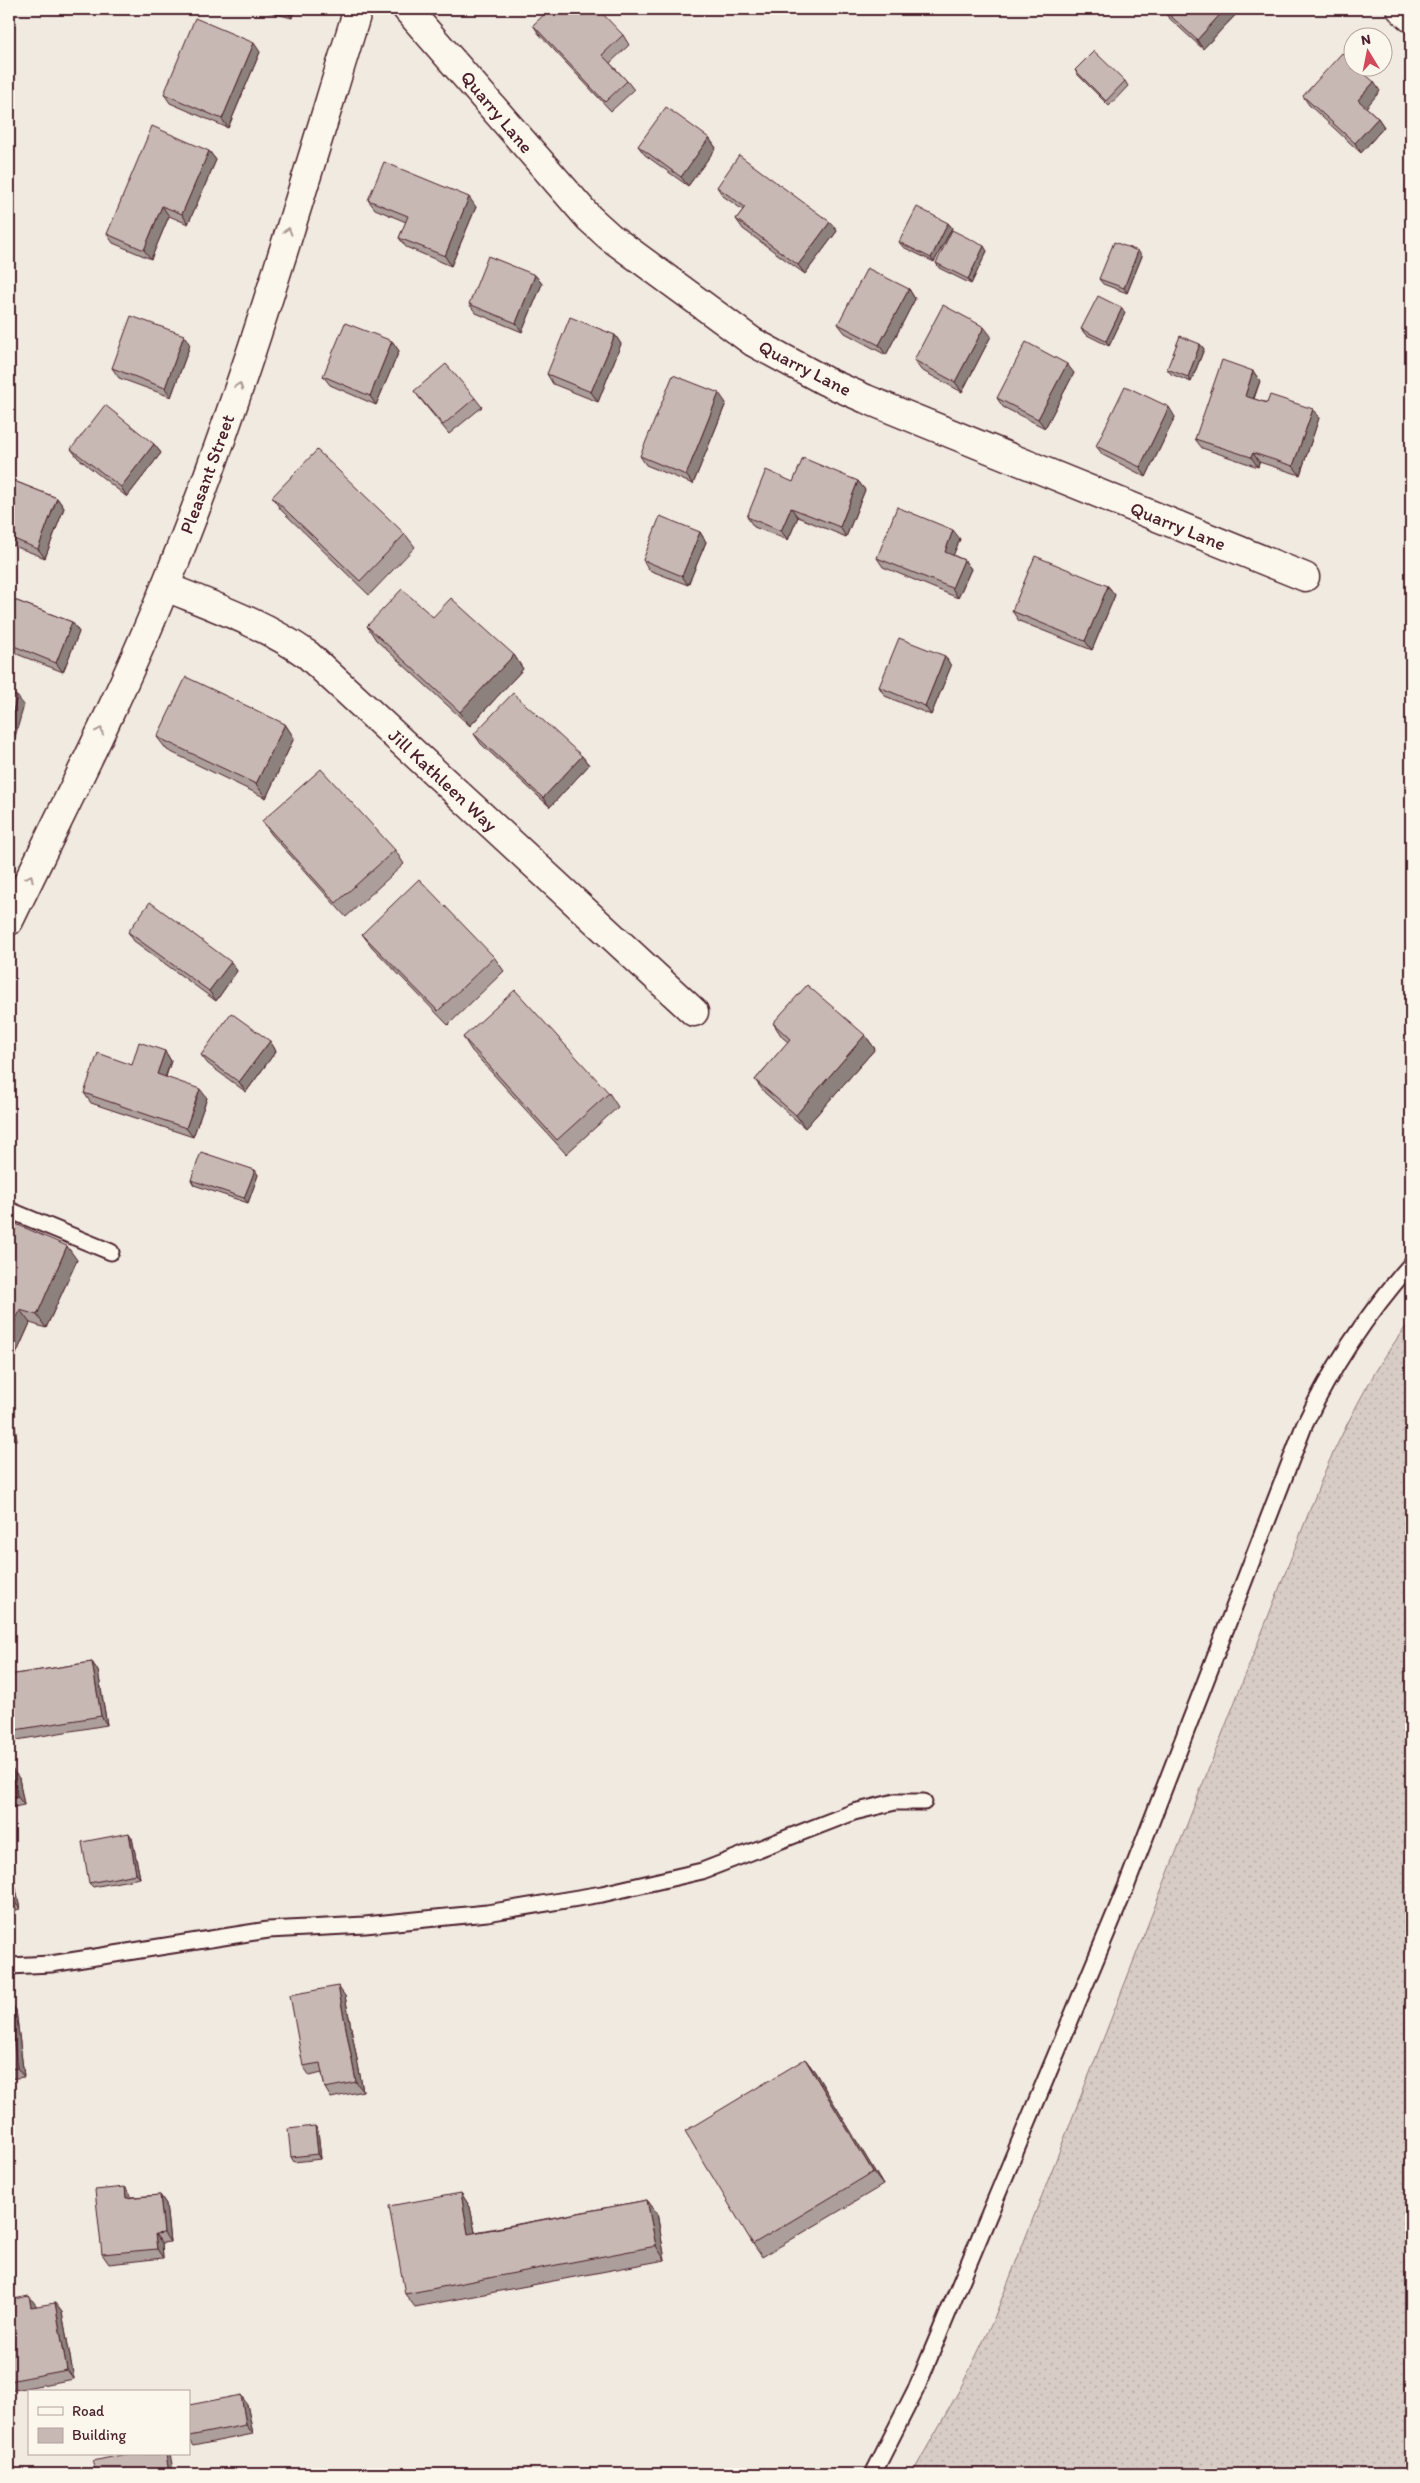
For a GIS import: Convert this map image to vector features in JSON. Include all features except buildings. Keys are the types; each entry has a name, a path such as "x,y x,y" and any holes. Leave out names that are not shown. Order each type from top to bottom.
{"street":[{"name":"Pleasant Street","path":"9,922 166,587 239,387 358,9"},
{"name":"Quarry Lane","path":"407,9 589,218 610,237 754,342 825,382 1305,578"},
{"path":"1401,9 1411,18"},
{"name":"Jill Kathleen Way","path":"166,587 257,624 282,637 308,655 694,1012"}],"lane":[{"path":"9,1210 111,1252"},
{"path":"873,2474 917,2387 1123,1894 1304,1426 1326,1380 1345,1350 1371,1311 1411,1264"},
{"path":"9,1966 51,1964 268,1930 365,1925 487,1913 593,1896 702,1871 854,1812 894,1802 924,1802"}],"shaded area":[{"path":"1411,1320 1411,2474 912,2474 960,2389 993,2321 1327,1466 1375,1372"}]}
